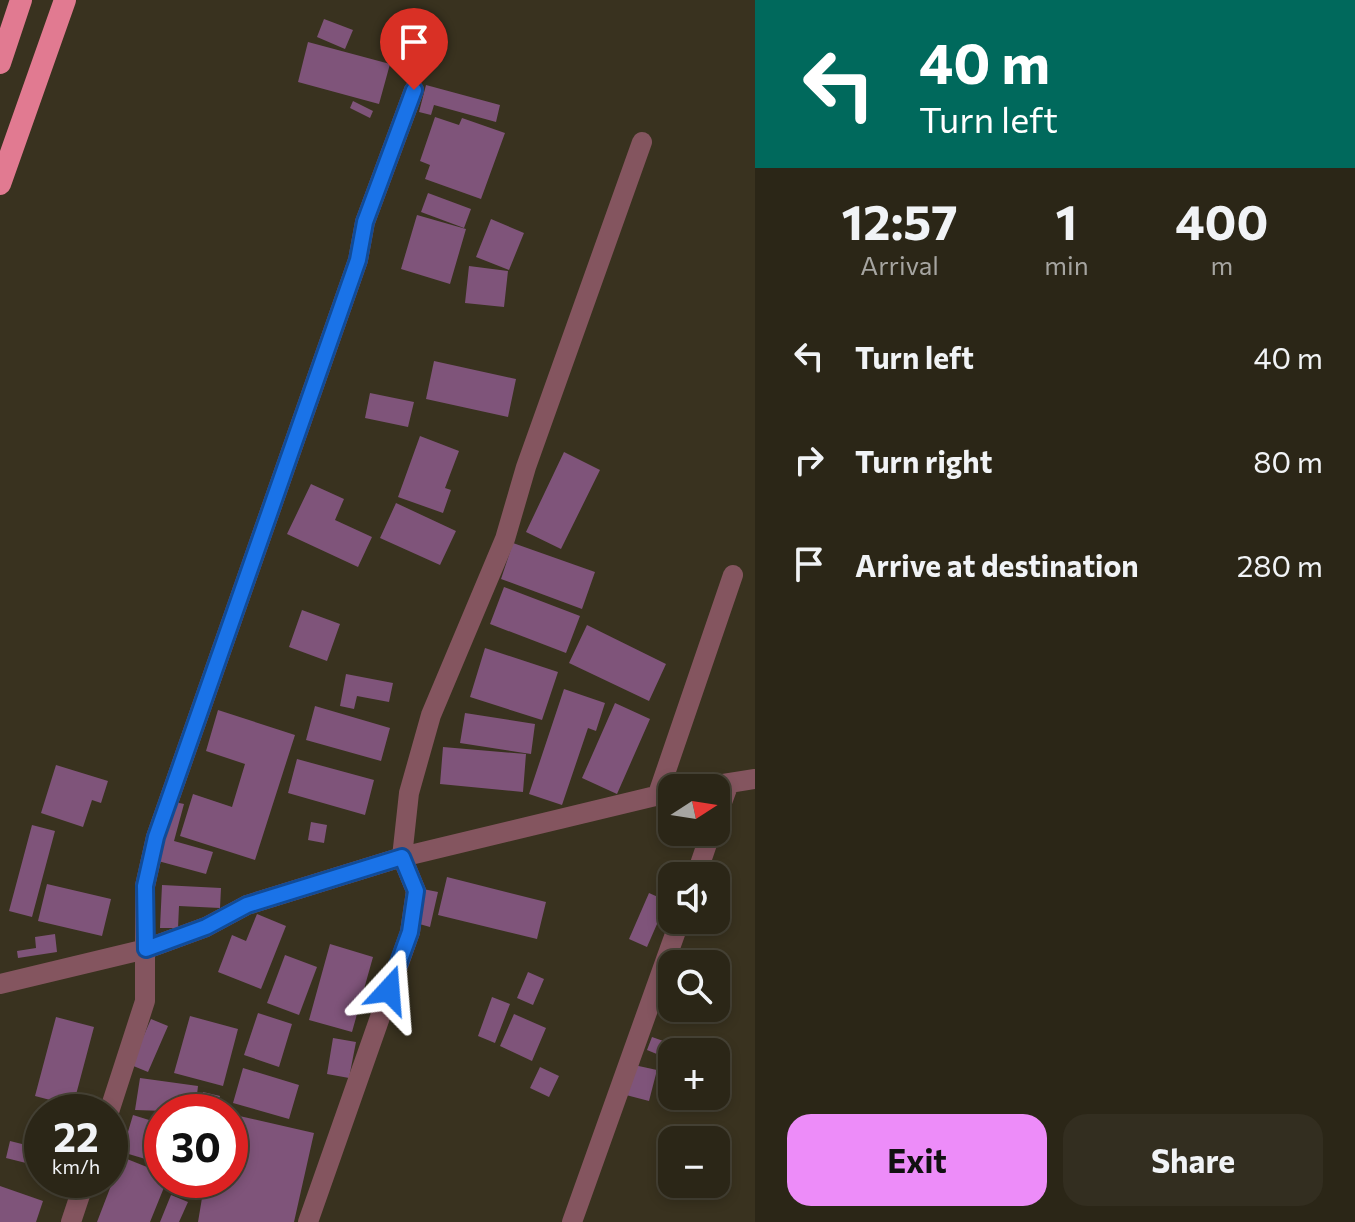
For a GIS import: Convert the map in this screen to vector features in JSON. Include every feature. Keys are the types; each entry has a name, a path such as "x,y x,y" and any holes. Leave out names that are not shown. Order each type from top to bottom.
{"highway":[{"path":"0,63 21,0"},
{"path":"0,184 65,0"}],"street":[{"path":"115,1094 145,1001 145,886 156,837 358,260 365,222 414,90"},
{"path":"308,1222 410,932 416,891 402,857 409,793 431,715 505,539 526,467 642,142"},
{"path":"671,774 733,575"},
{"path":"730,783 755,779"},
{"path":"0,984 146,949 206,927 247,905 402,857 658,795"},
{"path":"572,1222 675,934"},
{"path":"71,1222 79,1198"}],"building":[{"path":"324,19 353,30 345,49 317,37"},
{"path":"430,27 444,30 439,49 426,45"},
{"path":"308,42 390,64 379,104 298,82"},
{"path":"426,85 500,105 496,122 434,105 431,115 419,112"},
{"path":"353,101 373,111 370,118 350,108"},
{"path":"435,117 459,125 462,118 505,133 481,199 425,179 430,165 420,161"},
{"path":"428,193 471,209 464,228 421,212"},
{"path":"417,215 466,229 450,284 401,269"},
{"path":"491,219 524,233 509,270 476,257"},
{"path":"469,266 508,271 504,307 465,303"},
{"path":"434,361 516,379 508,417 426,399"},
{"path":"370,393 414,402 408,427 365,418"},
{"path":"420,436 459,451 445,488 451,490 443,513 398,497"},
{"path":"564,452 600,470 561,549 526,532"},
{"path":"311,484 344,499 335,520 372,537 358,567 287,534"},
{"path":"396,503 456,531 440,565 380,538"},
{"path":"513,543 595,572 582,609 501,579"},
{"path":"504,587 580,616 566,653 490,624"},
{"path":"302,610 340,624 327,661 289,647"},
{"path":"587,625 666,664 649,701 569,663"},
{"path":"485,648 558,672 542,720 470,697"},
{"path":"346,674 393,683 389,702 357,696 354,709 340,706"},
{"path":"564,689 605,703 596,731 588,728 562,805 529,794"},
{"path":"615,703 650,719 617,794 582,778"},
{"path":"315,706 390,728 381,761 306,740"},
{"path":"218,710 295,735 255,860 180,836 193,794 232,807 245,764 206,751"},
{"path":"465,713 535,724 531,754 460,743"},
{"path":"443,747 526,754 523,792 440,784"},
{"path":"297,759 374,780 365,815 288,793"},
{"path":"56,765 108,781 101,803 92,800 83,827 41,813"},
{"path":"175,802 184,804 174,841 213,852 206,874 158,861"},
{"path":"311,822 327,825 324,843 308,840"},
{"path":"32,825 55,831 32,917 9,911"},
{"path":"447,877 546,902 537,939 438,915"},
{"path":"47,884 111,899 102,936 38,921"},
{"path":"162,885 221,888 220,908 179,906 178,928 160,928"},
{"path":"423,889 438,892 430,927 416,923"},
{"path":"649,893 658,897 658,922 647,947 629,939"},
{"path":"257,914 286,926 261,989 218,972 232,935 246,941"},
{"path":"55,934 57,952 18,958 17,951 36,948 35,937"},
{"path":"330,944 373,957 352,1032 309,1020"},
{"path":"285,955 317,967 299,1015 267,1003"},
{"path":"528,972 544,979 533,1005 517,998"},
{"path":"492,997 510,1004 495,1043 478,1036"},
{"path":"258,1013 292,1024 279,1067 244,1055"},
{"path":"514,1014 546,1028 532,1061 500,1046"},
{"path":"190,1016 238,1029 223,1086 174,1073"},
{"path":"56,1017 94,1027 76,1094 36,1094"},
{"path":"151,1019 168,1026 148,1072 131,1065"},
{"path":"652,1037 658,1039 658,1055 647,1050"},
{"path":"333,1038 356,1042 349,1078 327,1074"},
{"path":"634,1065 657,1070 649,1101 626,1095"},
{"path":"540,1067 559,1076 549,1097 530,1088"},
{"path":"243,1068 299,1085 289,1119 248,1107 248,1094 236,1094"},
{"path":"140,1078 198,1086 197,1094 144,1094 144,1110 135,1110"},
{"path":"133,1115 144,1118 144,1159 128,1154 128,1132"},
{"path":"248,1118 314,1133 294,1222 198,1222 202,1198 248,1198"},
{"path":"10,1141 24,1144 24,1162 6,1158"},
{"path":"128,1159 144,1166 144,1198 160,1198 150,1222 97,1222 106,1198 128,1198"},
{"path":"0,1186 24,1194 24,1198 43,1201 36,1222 0,1222"},
{"path":"170,1198 188,1202 179,1222 160,1222"}],"route":[{"path":"389,990 410,932 416,891 402,857 247,905 206,927 146,949 145,886 156,837 358,260 365,222 414,90"}]}
